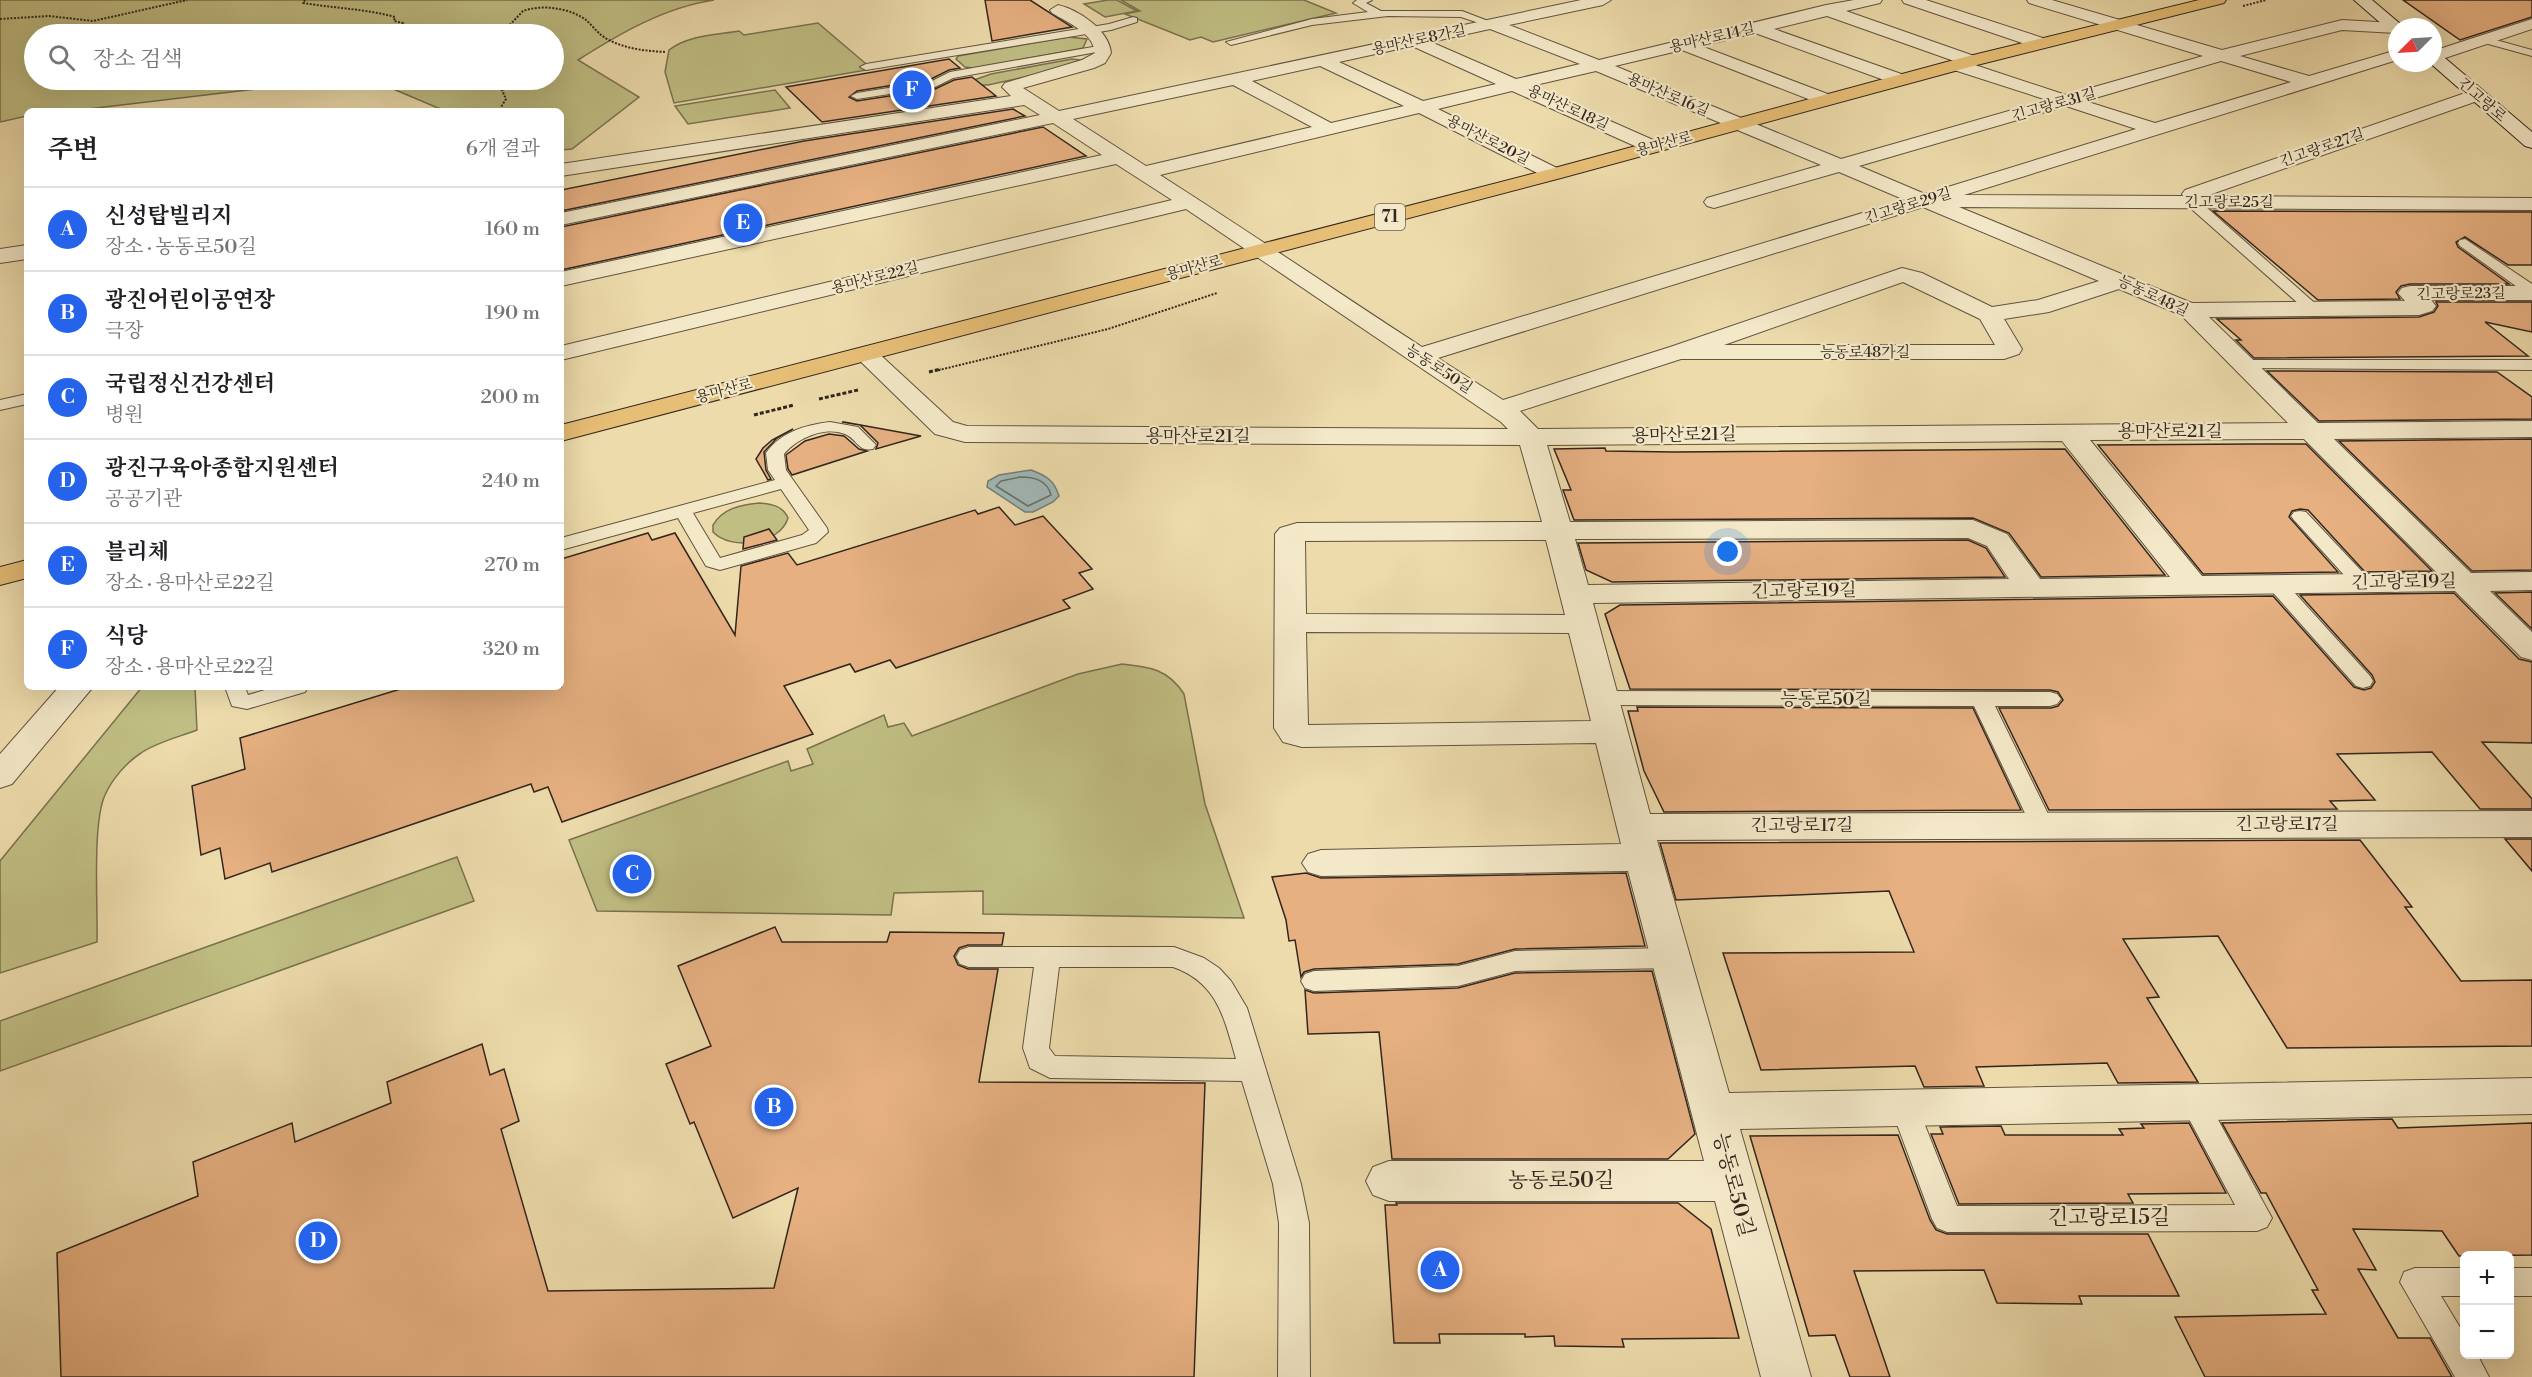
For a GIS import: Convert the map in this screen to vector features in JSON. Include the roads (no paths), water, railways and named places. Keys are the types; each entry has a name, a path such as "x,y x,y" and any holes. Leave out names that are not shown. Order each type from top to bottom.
{"main road":[{"name":"용마산로","path":"564,432 1554,174 2040,43 2218,0"},
{"path":"0,576 24,570"}],"street":[{"name":"용마산로8가길","path":"1056,118 1603,0"},
{"path":"1794,0 2067,101 2154,129"},
{"name":"용마산로14길","path":"1597,65 1874,0"},
{"path":"1910,0 2040,43"},
{"path":"2035,0 2309,82"},
{"path":"2362,0 2388,21"},
{"path":"1058,10 1090,31 1104,48 1103,53 1099,59 1088,64 1011,87 1117,158 1264,250"},
{"name":"용마산로16길","path":"1491,24 1738,124"},
{"path":"2442,54 2532,24"},
{"name":"긴고랑로31길","path":"1714,202 2220,56 2342,25 2388,28"},
{"path":"1757,28 1901,80"},
{"name":"용마산로18길","path":"1414,41 1653,147"},
{"path":"1683,45 1827,100"},
{"name":"긴고랑로29길","path":"1419,356 2388,58"},
{"name":"용마산로20길","path":"1320,60 1421,107 1554,174"},
{"path":"1516,85 1597,65"},
{"name":"긴고랑로","path":"2442,65 2532,142"},
{"path":"1235,79 1329,129"},
{"name":"용마산로18길","path":"1421,107 1516,85"},
{"name":"긴고랑로27길","path":"2167,202 2477,95"},
{"path":"564,170 1026,99"},
{"path":"1143,173 1421,107"},
{"path":"564,218 1056,118"},
{"name":"능동로48길","path":"1738,124 2189,310 2314,431 2532,650"},
{"path":"564,278 1117,158"},
{"name":"긴고랑로25길","path":"1926,201 2532,204"},
{"name":"용마산로22길","path":"564,352 1190,202"},
{"name":"능동로50길","path":"1264,250 1317,289 1501,409 1519,423 1531,437 1580,609 1639,842 1786,1377"},
{"path":"0,256 24,252"},
{"name":"능동로48가길","path":"1501,409 1679,352 1902,275 1914,278 1989,314 2009,351 1679,352"},
{"path":"1989,314 2033,309 2122,281"},
{"name":"긴고랑로23길","path":"2189,310 2424,307 2411,292 2532,292"},
{"name":"용마산로21길","path":"866,355 937,423 944,428 965,434 1531,437 2532,429"},
{"path":"2068,431 2192,584"},
{"name":"능동로50길","path":"1606,715 1300,736 1295,734 1291,728 1289,538 1292,533 1558,529 1973,529 1997,540 2031,588"},
{"name":"긴고랑로19길","path":"1580,609 2031,588 2532,581"},
{"path":"1290,623 1580,609"},
{"path":"0,776 74,690"},
{"name":"긴고랑로17길","path":"1639,842 2041,824 2532,824"},
{"path":"1321,863 1639,842"},
{"path":"1713,1111 2532,1096"},
{"name":"농동로50길","path":"1389,1181 1732,1181"}],"lane":[{"path":"1367,0 1358,3 1379,14"},
{"path":"1231,42 1312,22 1379,14 1462,14 1491,24"},
{"path":"866,67 1090,31 1133,20"},
{"path":"2485,40 2532,53"},
{"path":"858,96 934,84 956,74 1104,48"},
{"path":"2192,202 2313,309"},
{"name":"긴고랑로23길","path":"2465,243 2532,292"},
{"path":"2246,365 2532,365"},
{"path":"0,405 24,400"},
{"path":"683,511 713,562 728,563 809,539 819,532 775,464 775,453 789,439 813,430 840,428 855,432 867,445"},
{"path":"564,543 786,482"},
{"path":"2300,516 2362,583"},
{"path":"2276,584 2363,681"},
{"path":"236,690 239,701 247,702 288,690"},
{"path":"1981,699 2041,824"},
{"name":"능동로50길","path":"1606,715 1981,699 2050,699"},
{"path":"969,957 1174,957 1197,964 1219,983 1234,1008 1287,1184 1294,1223 1294,1377"},
{"path":"1048,957 1036,1048 1040,1060 1050,1067 1254,1070"},
{"path":"1314,981 1458,976 1515,961 1671,958"},
{"name":"긴고랑로15길","path":"1905,1108 1947,1219 2257,1218 2194,1102"},
{"path":"2460,1282 2415,1282 2473,1377"},
{"path":"2514,1282 2532,1282"}],"water":[{"path":"1031,470 1049,479 1059,496 1053,502 1033,512 1025,512 987,487 988,481 999,475"}],"place":[{"name":"식당","path":"912,90"},
{"name":"블리체","path":"743,223"},
{"name":"국립정신건강센터","path":"632,874"},
{"name":"광진어린이공연장","path":"774,1107"},
{"name":"광진구육아종합지원센터","path":"318,1241"},
{"name":"신성탑빌리지","path":"1440,1270"}]}
